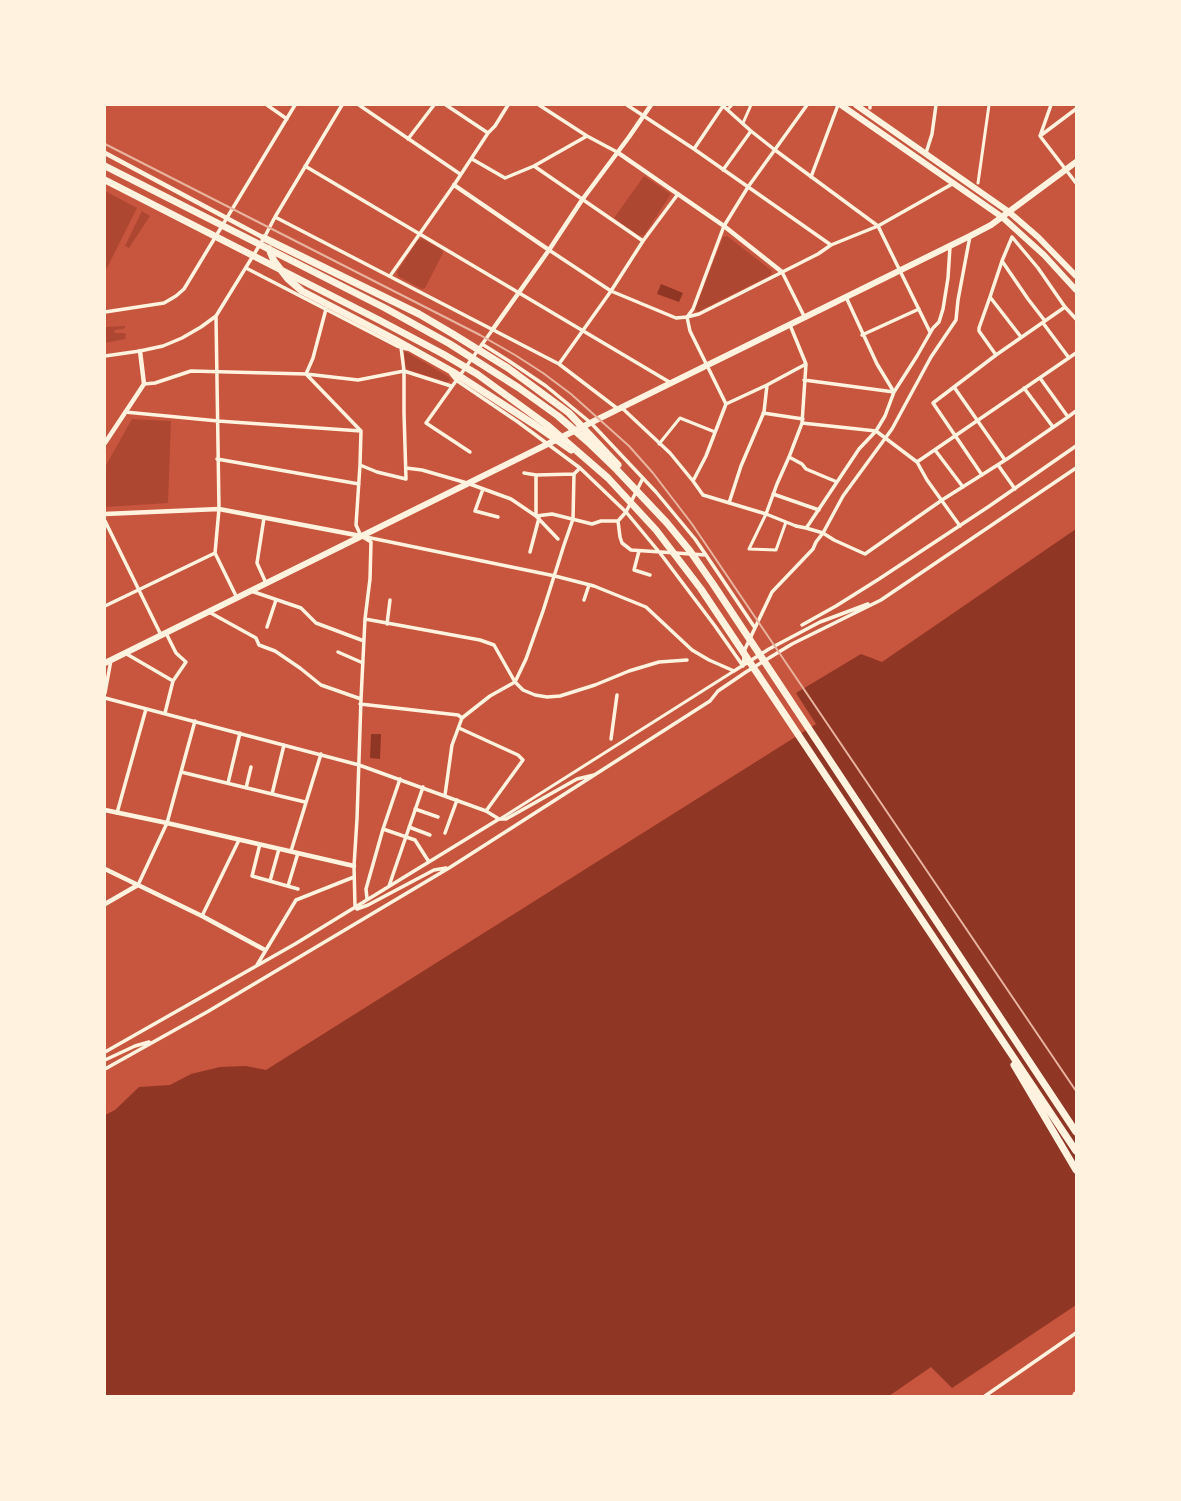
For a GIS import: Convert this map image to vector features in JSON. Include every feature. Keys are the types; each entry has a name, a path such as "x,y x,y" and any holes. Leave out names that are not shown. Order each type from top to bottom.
{"highway":[{"path":"105,166 392,312 483,363 558,416 588,442 642,496 690,551"},
{"path":"105,180 393,326 444,354 476,374 541,420 579,451 608,478 656,530 702,589 1076,1150"},
{"path":"262,237 419,314 508,368 569,413 615,461 668,521 690,551 773,673 1074,1129"},
{"path":"262,237 274,261 288,279 302,291 453,372 535,425 608,478"},
{"path":"1003,1041 1018,1073 1076,1170"}],"main road":[{"path":"840,105 1002,217 1026,238 1076,290"},
{"path":"856,105 1009,212 1038,237 1076,276"},
{"path":"108,662 467,483 548,445 591,422 900,270 950,247 990,226 1076,162"}],"street":[{"path":"266,105 287,119"},
{"path":"105,312 164,303 184,289 229,219 295,105"},
{"path":"105,356 163,346 182,338 216,316 342,105"},
{"path":"359,105 460,174"},
{"path":"408,138 434,105"},
{"path":"446,105 488,133"},
{"path":"390,276 454,185 460,174 472,159 488,133 495,126 508,105"},
{"path":"539,105 587,136 617,152 724,226 782,272 805,318"},
{"path":"627,105 694,149 831,245"},
{"path":"470,452 426,423 549,250 582,200 651,105"},
{"path":"728,109 732,105"},
{"path":"743,123 751,105"},
{"path":"726,404 690,331 687,318 693,309 724,226 748,187 807,105"},
{"path":"812,177 840,105"},
{"path":"926,153 932,134 936,105"},
{"path":"978,183 989,105"},
{"path":"1040,136 1051,105"},
{"path":"694,149 722,106 728,109 775,150 878,226 930,332"},
{"path":"1040,136 1076,109"},
{"path":"723,170 751,130"},
{"path":"472,159 505,178 534,166 587,136"},
{"path":"1040,136 1076,183"},
{"path":"105,154 262,237"},
{"path":"305,166 671,383"},
{"path":"534,166 643,241"},
{"path":"454,185 549,250 611,290 676,318 687,318 699,314 818,254 831,245 878,226 954,183"},
{"path":"558,364 611,290 643,241 678,194"},
{"path":"275,217 558,364 620,408 658,444 670,453 703,495 766,514 796,526 823,533 834,540 865,554 942,500 998,465 1076,411"},
{"path":"743,666 745,650 772,592 813,549 843,496 885,439 901,414 931,356 956,320 958,300 970,236"},
{"path":"996,355 979,331 1002,261 1012,237 1038,268 1065,307 1076,319"},
{"path":"806,528 859,449 876,432 894,392 917,356 932,328 939,322 943,309 948,278 950,247"},
{"path":"1002,261 1069,358"},
{"path":"246,268 401,347 452,375 456,380 518,422 580,468 626,512 660,553 743,666"},
{"path":"845,297 862,335 894,392"},
{"path":"990,297 1021,337"},
{"path":"982,475 933,403 996,355 1065,307"},
{"path":"862,335 919,309"},
{"path":"306,374 313,358 326,310"},
{"path":"216,316 218,509 215,553 237,598"},
{"path":"786,522 776,550 749,548 766,514 802,421 806,364 790,325"},
{"path":"482,344 546,386 591,422 656,492 706,555 755,628"},
{"path":"360,465 377,472 406,479 404,371 401,347"},
{"path":"105,443 144,384 140,351"},
{"path":"917,462 1076,353"},
{"path":"693,481 706,456 726,404 767,385 806,364"},
{"path":"144,384 155,383 191,371 217,373 306,374 358,380 404,371 451,386"},
{"path":"306,374 361,431 356,525 361,536 371,542 370,580 365,620 360,704 359,765 354,866 355,907"},
{"path":"1040,378 1068,417"},
{"path":"804,380 894,392"},
{"path":"729,503 741,466 763,413 767,385"},
{"path":"954,387 1005,460"},
{"path":"1024,388 1053,427"},
{"path":"125,412 218,421 361,431"},
{"path":"763,413 802,421 876,432 917,462 927,480 960,526"},
{"path":"658,444 680,418 715,432"},
{"path":"802,625 836,606 960,526 1076,446"},
{"path":"935,450 963,487"},
{"path":"789,457 802,464 806,469 837,482"},
{"path":"217,459 359,484"},
{"path":"998,465 1015,489"},
{"path":"406,468 422,470 467,483 511,499 537,517 558,539"},
{"path":"524,473 536,475 574,474 580,468"},
{"path":"105,1069 248,988 449,868 710,701 718,691 746,672 792,644 881,600 1076,468"},
{"path":"445,795 452,745 462,718 490,696 515,682 526,659 573,519 574,474"},
{"path":"530,552 537,517 536,475"},
{"path":"643,478 626,512 618,521 622,543 631,550 706,555"},
{"path":"483,489 475,511 498,517"},
{"path":"773,494 819,510"},
{"path":"105,514 218,509 361,536 555,576 589,585 646,607 692,650 709,660 734,671"},
{"path":"537,517 552,514 592,524 601,520 618,521"},
{"path":"264,518 257,563 266,583"},
{"path":"105,521 139,589 164,634 176,653 186,662 173,681 165,713"},
{"path":"639,551 634,570 650,575"},
{"path":"105,606 215,553"},
{"path":"584,600 589,585"},
{"path":"250,591 301,608 316,623 364,642"},
{"path":"267,626 276,600"},
{"path":"387,624 390,600"},
{"path":"105,1052 257,966 353,909 781,642 820,622 881,600"},
{"path":"209,612 256,638 259,645 274,650 321,685 361,699"},
{"path":"365,620 480,640 494,645 515,682 523,690 535,695 547,697 560,696 595,686 629,671 658,662 687,660"},
{"path":"338,652 362,663"},
{"path":"125,653 173,681"},
{"path":"105,693 108,662"},
{"path":"611,739 617,695"},
{"path":"105,698 359,765 486,810 499,819 506,819 577,779 599,773"},
{"path":"360,704 458,715 462,718"},
{"path":"117,813 146,709"},
{"path":"105,904 138,885 167,823 195,721"},
{"path":"459,728 518,755 523,760 486,810"},
{"path":"228,783 240,733"},
{"path":"272,794 284,744"},
{"path":"290,851 321,754"},
{"path":"246,788 251,766"},
{"path":"181,772 305,802"},
{"path":"367,899 366,889 383,829 400,779"},
{"path":"389,886 423,787"},
{"path":"445,833 457,800"},
{"path":"415,809 438,817"},
{"path":"105,810 354,866"},
{"path":"409,827 430,835"},
{"path":"383,829 415,840 429,862"},
{"path":"202,916 239,840"},
{"path":"260,844 252,876 298,888"},
{"path":"270,880 279,849"},
{"path":"288,886 298,853"},
{"path":"355,907 357,909 368,904 434,870 449,868"},
{"path":"105,869 202,916 265,950"},
{"path":"257,966 265,950 296,900 354,877"},
{"path":"105,1060 135,1046 154,1041"},
{"path":"985,1396 1076,1333"}],"shaded area":[{"path":"644,176 671,194 644,235 639,236 614,218"},
{"path":"105,191 137,208 105,272"},
{"path":"142,211 150,216 129,248 125,246"},
{"path":"727,236 772,271 771,275 697,312 695,309 723,237"},
{"path":"423,239 442,250 443,253 425,288 422,289 398,276 397,272 418,240"},
{"path":"661,284 683,293 679,302 657,294"},
{"path":"125,326 125,328 114,330 115,333 126,334 125,339 105,343 105,327"},
{"path":"405,351 449,377 450,381 446,382 406,369"},
{"path":"132,419 171,421 168,503 105,507 105,467"},
{"path":"1076,529 1076,1305 952,1388 931,1367 889,1396 105,1396 105,1115 115,1110 139,1087 170,1085 191,1074 220,1067 246,1066 266,1070 816,724 796,693 861,654 882,662"},
{"path":"371,734 381,734 380,759 370,758"}],"railway":[{"path":"105,144 480,335 515,355 543,373 571,394 629,446 653,473 692,524 1076,1091"}]}
